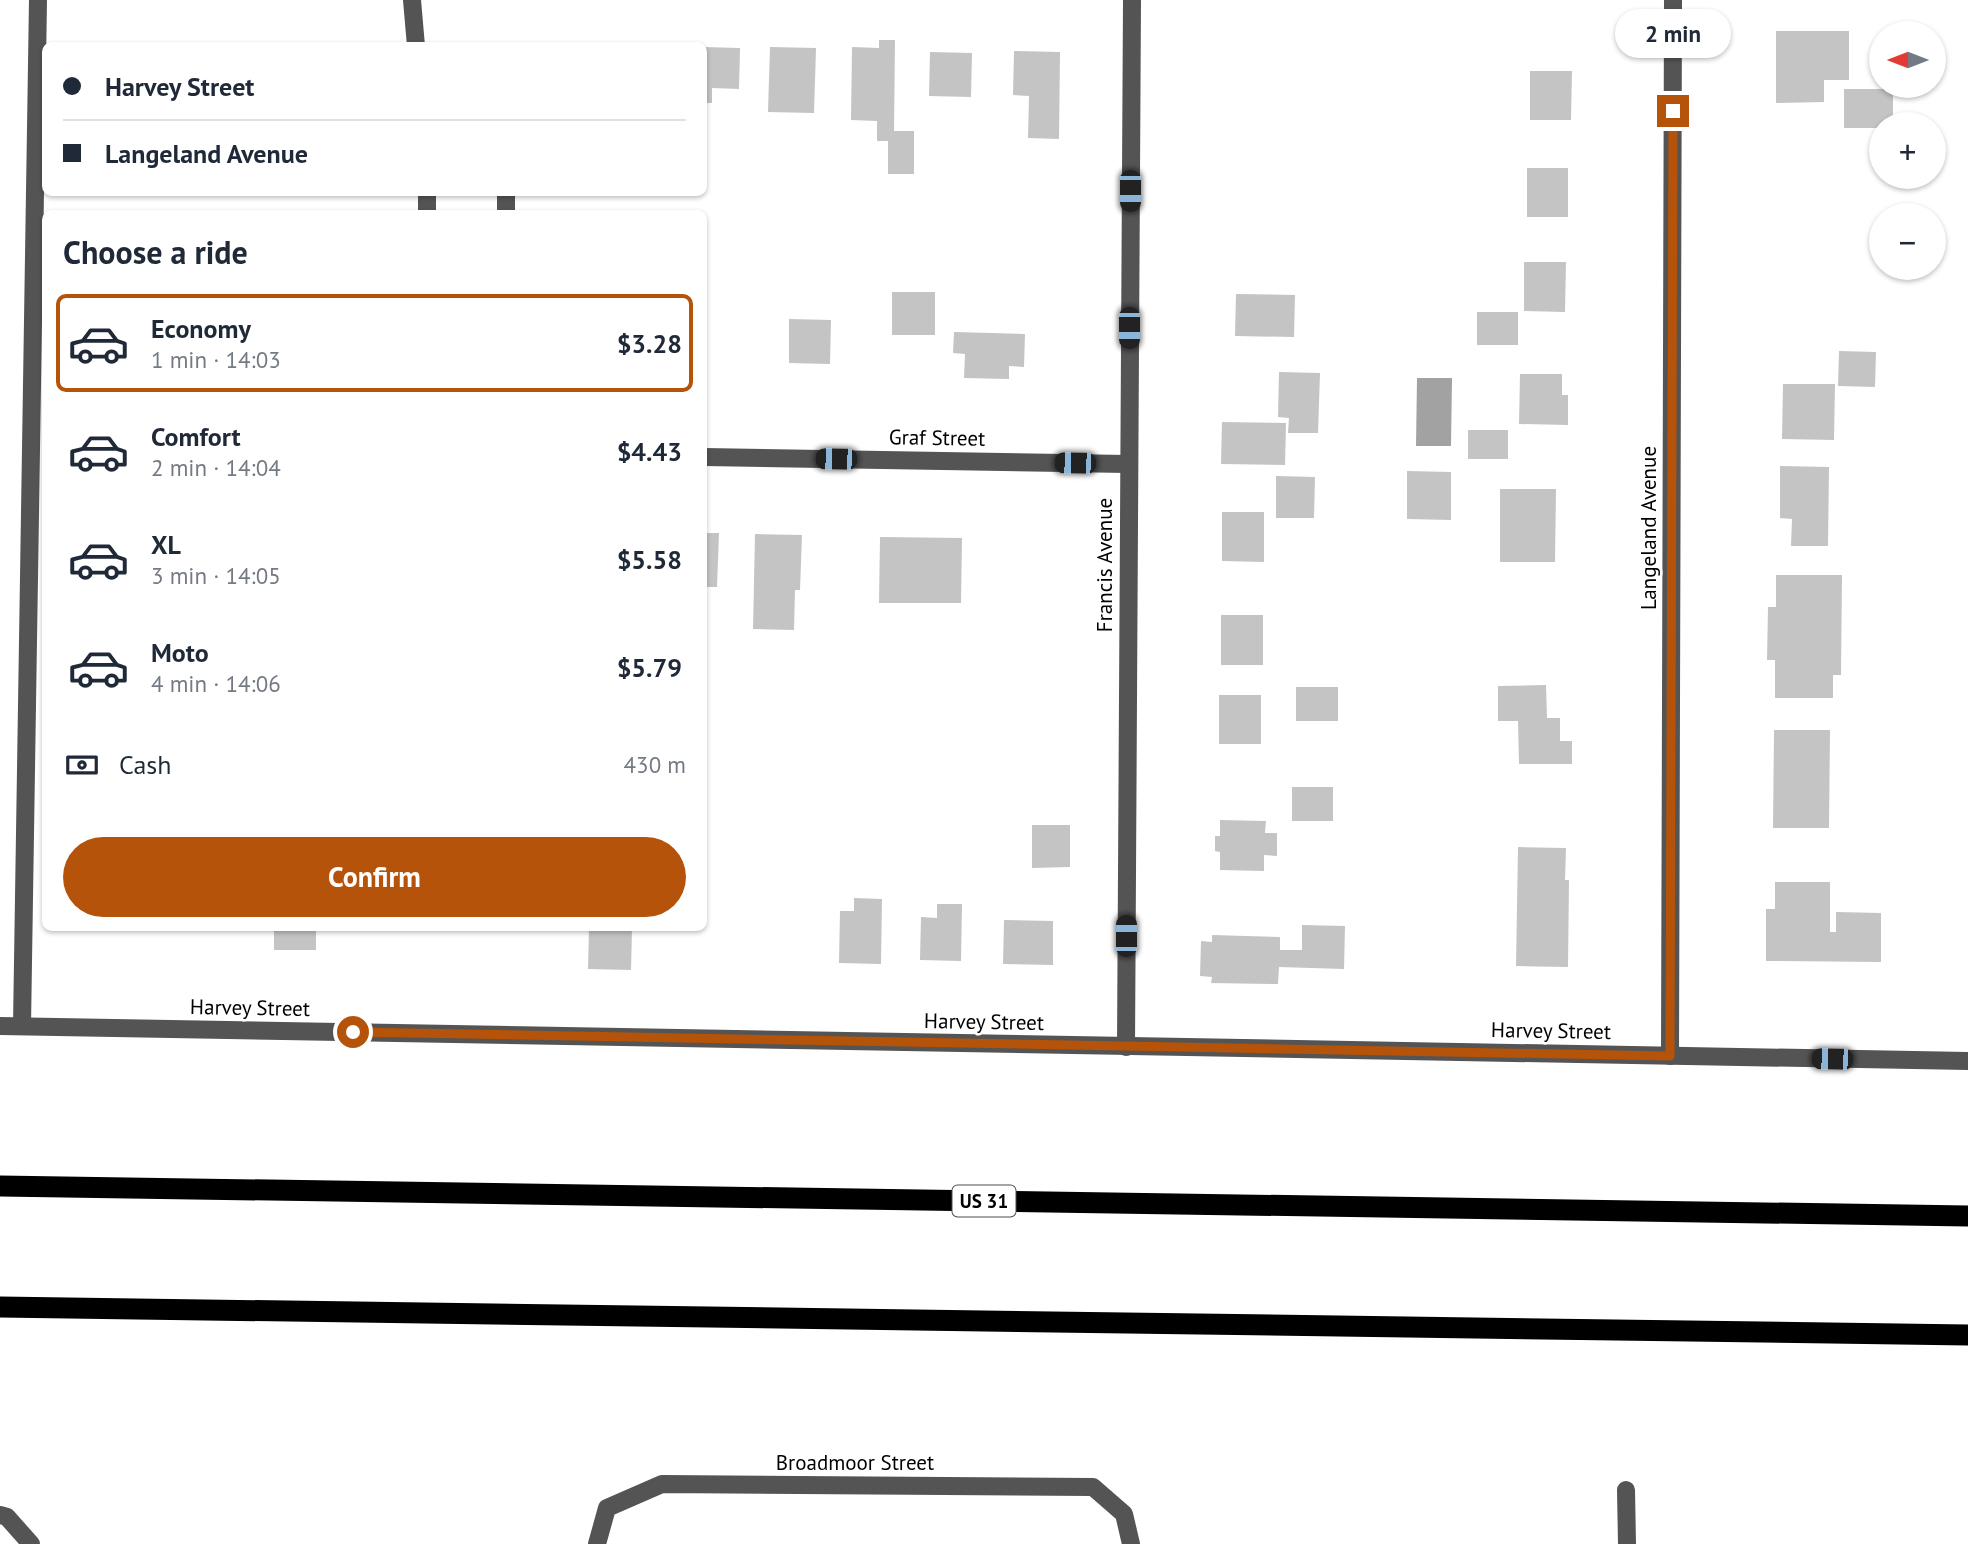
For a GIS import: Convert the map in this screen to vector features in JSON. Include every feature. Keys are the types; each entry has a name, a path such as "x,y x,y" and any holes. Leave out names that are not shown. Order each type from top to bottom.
{"highway":[{"name":"US 31","path":"0,1186 1968,1216"},
{"path":"0,1307 1968,1335"}],"street":[{"path":"22,1026 38,447 38,0"},
{"path":"412,0 416,42"},
{"name":"Francis Avenue","path":"1126,1047 1132,0"},
{"name":"Langeland Avenue","path":"1670,1056 1673,0"},
{"name":"Graf Street","path":"707,457 1128,464"},
{"name":"Harvey Street","path":"0,1026 1968,1061"},
{"name":"Broadmoor Street","path":"597,1544 607,1508 662,1484 1093,1488 1124,1514 1131,1544"},
{"path":"1626,1490 1627,1544"},
{"path":"0,1515 7,1517 31,1543"}],"shaded area":[{"path":"1417,378 1452,378 1451,446 1416,446"}],"building":[{"path":"1776,31 1849,31 1849,80 1824,80 1824,102 1776,103"},
{"path":"879,40 895,40 894,131 914,131 914,174 888,174 888,141 877,141 877,121 851,120 852,47 879,48"},
{"path":"707,47 740,48 739,89 712,88 712,103 707,103"},
{"path":"770,47 816,48 814,113 768,112"},
{"path":"1014,51 1060,52 1059,139 1028,138 1029,96 1013,95"},
{"path":"930,52 972,53 971,97 929,96"},
{"path":"1530,71 1572,71 1571,120 1530,120"},
{"path":"1844,89 1869,89 1869,98 1893,98 1893,112 1869,112 1869,128 1844,128"},
{"path":"1527,168 1568,168 1568,217 1527,217"},
{"path":"1524,262 1566,262 1565,312 1524,311"},
{"path":"892,292 935,292 935,335 892,335"},
{"path":"1236,294 1295,295 1294,337 1235,336"},
{"path":"1477,312 1518,312 1518,345 1477,345"},
{"path":"789,319 831,320 830,364 789,363"},
{"path":"954,332 1025,334 1024,367 1009,366 1009,379 964,378 965,354 953,353"},
{"path":"1839,351 1876,352 1875,387 1838,386"},
{"path":"1279,372 1320,373 1318,433 1288,433 1289,418 1278,417"},
{"path":"1520,374 1562,374 1562,395 1568,395 1568,425 1519,424"},
{"path":"1783,384 1835,384 1834,440 1782,439"},
{"path":"1222,422 1286,423 1285,465 1221,464"},
{"path":"1468,430 1508,430 1508,459 1468,459"},
{"path":"1780,466 1829,467 1828,546 1791,546 1792,519 1780,518"},
{"path":"1407,471 1451,472 1451,520 1407,519"},
{"path":"1276,476 1315,477 1314,518 1276,518"},
{"path":"1500,489 1556,489 1555,562 1500,562"},
{"path":"1222,512 1264,512 1264,562 1222,561"},
{"path":"707,533 719,533 717,587 707,587"},
{"path":"755,534 802,535 800,590 795,590 794,630 753,629"},
{"path":"880,537 962,538 961,603 879,603"},
{"path":"1776,575 1842,575 1841,675 1833,675 1833,698 1775,698 1775,660 1767,660 1768,607 1776,607"},
{"path":"1221,615 1263,615 1263,665 1221,665"},
{"path":"1546,685 1547,718 1560,718 1560,741 1572,741 1572,764 1519,764 1518,721 1498,721 1498,686"},
{"path":"1296,687 1338,687 1338,721 1296,721"},
{"path":"1219,695 1261,695 1261,744 1219,744"},
{"path":"1774,730 1830,730 1829,828 1773,828"},
{"path":"1292,787 1333,787 1333,821 1292,821"},
{"path":"1220,820 1266,821 1265,833 1277,833 1277,856 1264,855 1264,871 1220,870 1220,852 1215,851 1215,836 1220,836"},
{"path":"1032,825 1070,825 1070,867 1032,868"},
{"path":"1518,847 1566,848 1565,880 1569,880 1568,967 1516,966"},
{"path":"1775,882 1830,882 1830,932 1836,932 1836,912 1881,913 1881,962 1766,961 1766,909 1775,909"},
{"path":"854,898 882,899 881,964 839,963 840,911 854,911"},
{"path":"937,904 962,904 961,961 920,960 921,917 937,918"},
{"path":"1004,920 1053,921 1053,965 1003,964"},
{"path":"1302,925 1345,926 1344,969 1279,967 1278,984 1211,983 1212,977 1200,976 1201,941 1212,942 1212,935 1280,937 1280,950 1302,950"},
{"path":"274,931 316,931 316,950 274,950"},
{"path":"589,931 632,931 631,970 588,969"}],"route":[{"path":"353,1032 1670,1056 1673,111"}]}
